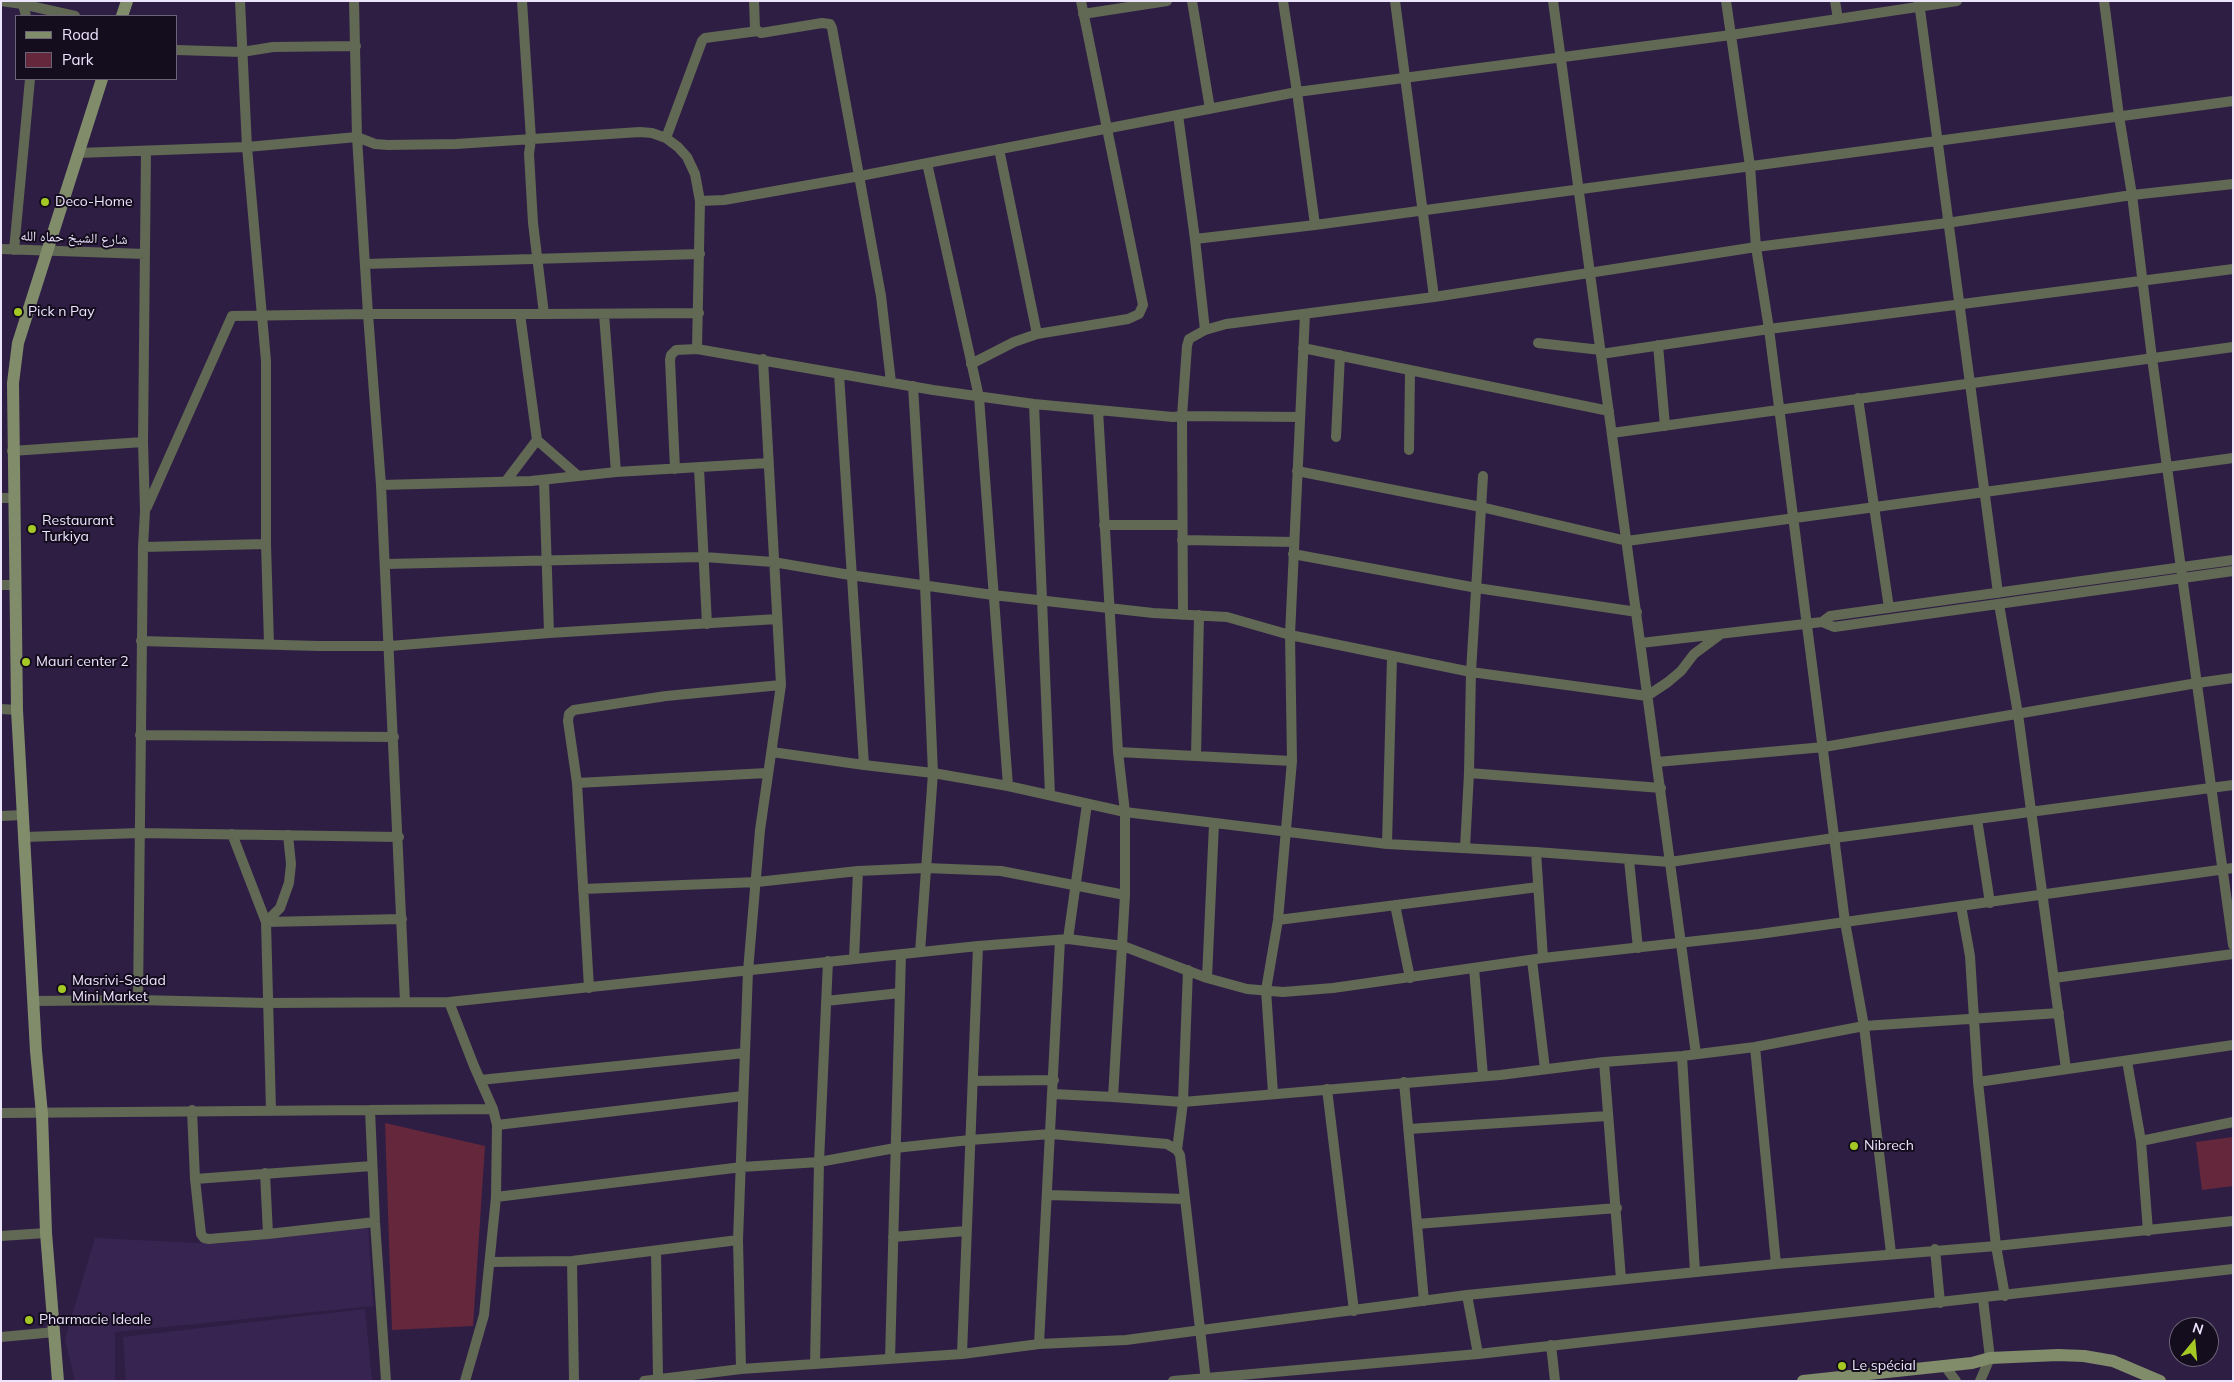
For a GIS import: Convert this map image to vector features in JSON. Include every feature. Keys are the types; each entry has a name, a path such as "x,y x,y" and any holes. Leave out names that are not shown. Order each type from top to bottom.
{"street":[{"path":"1,1 22,2 71,15"},
{"path":"122,15 127,1"},
{"path":"240,1 247,147 266,360 266,544 269,644"},
{"path":"354,1 357,137 390,646 405,1002"},
{"path":"522,1 531,139 530,174 544,314"},
{"path":"754,1 755,28 758,31"},
{"path":"971,364 1014,342 1037,334 1128,319 1139,314 1142,304 1105,129 1081,1"},
{"path":"1083,14 1167,1"},
{"path":"1192,1 1210,109"},
{"path":"1283,1 1298,92 1315,226"},
{"path":"1395,1 1434,297"},
{"path":"1553,1 1696,1054"},
{"path":"1726,1 1750,166 1756,247 1769,329 1845,922 1864,1026 1892,1253"},
{"path":"1836,1 1838,19"},
{"path":"700,201 724,200 860,176 1298,92 1731,35 1838,19 1919,4 1957,1"},
{"path":"2104,1 2119,116 2132,195 2152,358 2211,789 2228,869 2233,945"},
{"path":"22,2 26,15"},
{"path":"1919,4 1946,223 1970,382 1998,598 2018,714 2066,1069"},
{"path":"666,138 702,41 705,38 822,23 830,24 881,296 891,382"},
{"path":"178,50 242,52 273,47 356,46"},
{"path":"14,250 30,80"},
{"path":"58,1381 46,1233 42,1114 36,1051 17,710 16,585 7,498 12,451 14,362 18,342 102,80"},
{"path":"1194,239 1315,226 2233,101"},
{"path":"1178,115 1205,330"},
{"path":"78,153 247,147 357,137 376,144 388,145 640,132 666,138 678,146 687,157 695,174 700,201 697,349"},
{"path":"999,149 1037,334"},
{"path":"138,1000 141,641 143,546 146,511 143,442 146,151"},
{"path":"927,163 979,397 1008,786"},
{"path":"1183,615 1182,416 1187,346 1189,338 1205,330 1226,324 1434,297 1756,247 1946,223 2132,195 2233,184"},
{"name":"شارع الشيخ حماه الله","path":"1,249 145,254"},
{"path":"365,264 700,254"},
{"path":"1538,343 1601,352 2233,269"},
{"path":"146,511 232,316 699,313"},
{"path":"520,314 537,440 576,475"},
{"path":"604,314 616,472"},
{"path":"1273,1093 1266,990 1278,920 1292,761 1290,635 1305,314"},
{"path":"1658,345 1665,426"},
{"path":"1612,433 2233,347"},
{"path":"1303,348 1609,411"},
{"path":"674,469 671,355 676,350 697,349 979,397 1034,404 1144,415 1300,417"},
{"path":"1336,437 1340,355"},
{"path":"741,1369 738,1240 748,971 760,830 781,685 763,359"},
{"path":"1409,450 1410,370"},
{"path":"839,374 850,575 864,765"},
{"path":"913,386 925,585 933,772 920,952"},
{"path":"1858,398 1889,608"},
{"path":"1034,404 1050,795"},
{"path":"1098,410 1118,752 1125,812 1123,946 1113,1096"},
{"path":"506,481 537,440"},
{"path":"12,451 143,442"},
{"path":"1297,471 1481,507 1627,541 2233,458"},
{"path":"381,485 544,480 576,475 768,463"},
{"path":"699,468 707,624"},
{"path":"1465,848 1470,773 1471,672 1483,476"},
{"path":"544,480 549,633"},
{"path":"1104,525 1182,525"},
{"path":"1182,540 1294,542"},
{"path":"143,546 266,544"},
{"path":"1293,554 1477,588 1637,612"},
{"path":"385,564 704,557 773,562 993,595 1183,615 1227,617 1290,635 1471,672 1647,696 1668,682 1681,671 1694,654 1722,634"},
{"path":"2182,573 2233,560"},
{"path":"1822,622 1834,627 1998,598 2182,573 2233,571"},
{"path":"1,585 16,585"},
{"path":"1641,643 1822,622 1830,616 1889,608 1998,598"},
{"path":"1196,756 1199,615"},
{"path":"141,641 390,646 549,633 776,619"},
{"path":"1387,844 1392,657"},
{"path":"1657,762 1824,747 2233,678"},
{"path":"589,988 577,783 568,721 569,714 574,710 666,696 781,685"},
{"path":"1,709 17,710"},
{"path":"140,735 394,737"},
{"path":"772,752 864,765 933,772 1008,786 1125,812 1287,833 1387,844 1670,862 2030,811 2233,785"},
{"path":"1118,752 1292,761"},
{"path":"577,783 767,773"},
{"path":"1470,773 1661,788"},
{"path":"1039,1344 1064,939 1076,887 1087,804"},
{"path":"1,816 23,815"},
{"path":"1977,819 1990,903"},
{"path":"1207,978 1214,824"},
{"path":"25,836 139,833 399,837"},
{"path":"232,834 266,922 271,1110"},
{"path":"266,922 280,908 290,883 291,864 288,835"},
{"path":"1536,852 1543,958"},
{"path":"1628,860 1638,948"},
{"path":"583,889 757,882 858,871 926,868 1002,871 1076,887 1125,895"},
{"path":"34,1001 449,1002 828,961 1064,939 1123,946 1207,978 1247,989 1283,992 1333,988 1543,958 1845,922 2228,869"},
{"path":"854,959 858,871"},
{"path":"1278,920 1538,887"},
{"path":"1395,905 1410,978"},
{"path":"1961,906 1970,956 1978,1082 1996,1246 2005,1296"},
{"path":"266,922 402,919"},
{"path":"962,1354 978,946"},
{"path":"890,1359 901,954"},
{"path":"2054,978 2233,954"},
{"path":"1532,960 1545,1069"},
{"path":"815,1364 819,1162 828,961"},
{"path":"1474,968 1483,1076"},
{"path":"1188,970 1183,1102 1177,1150 1185,1199 1205,1379"},
{"path":"826,1002 900,993"},
{"path":"449,1002 493,1109 497,1124 496,1197 490,1262 482,1325 465,1381"},
{"path":"1053,1094 1113,1096 1183,1102 1483,1076 1604,1062 1682,1056 1755,1047 1864,1026 2058,1013"},
{"path":"1978,1082 2233,1045"},
{"path":"1755,1047 1776,1264"},
{"path":"480,1080 745,1053"},
{"path":"1682,1056 1695,1272"},
{"path":"2127,1061 2141,1141 2148,1230"},
{"path":"1604,1062 1607,1116 1617,1208 1621,1279"},
{"path":"973,1081 1054,1080"},
{"path":"1404,1082 1424,1302"},
{"path":"1327,1089 1354,1311"},
{"path":"497,1124 743,1096"},
{"path":"1,1113 493,1109"},
{"path":"192,1110 194,1179 201,1234 204,1238 268,1234 375,1222"},
{"path":"370,1110 375,1222 386,1381"},
{"path":"1408,1129 1607,1116"},
{"path":"2141,1141 2233,1122"},
{"path":"496,1197 742,1167 819,1162 895,1148 1051,1134 1167,1144 1177,1150"},
{"path":"194,1179 372,1166"},
{"path":"265,1173 268,1234"},
{"path":"1048,1195 1185,1199"},
{"path":"1417,1224 1617,1208"},
{"path":"644,1381 741,1369 962,1354 1039,1344 1126,1340 1467,1296 1621,1279 1935,1249 1996,1246 2233,1222"},
{"path":"893,1236 966,1231"},
{"path":"1,1236 46,1233"},
{"path":"490,1262 572,1261 738,1240"},
{"path":"1935,1249 1940,1302"},
{"path":"656,1251 658,1378"},
{"path":"572,1261 574,1381"},
{"path":"1173,1381 1478,1354 2233,1269"},
{"path":"1467,1296 1478,1354"},
{"path":"1980,1381 1990,1358 1983,1298"},
{"path":"1,1337 55,1332"},
{"path":"1551,1345 1555,1381"},
{"path":"1803,1381 1990,1358 2058,1354 2113,1361 2160,1381"},
{"path":"1944,1365 1956,1381"}],"shaded area":[{"path":"368,1227 373,1306 115,1332 115,1381 75,1381 65,1339 95,1238 218,1244"},
{"path":"365,1309 372,1381 126,1381 123,1337"}],"green space":[{"path":"385,1123 485,1146 473,1326 392,1330"},
{"path":"2233,1137 2233,1186 2202,1190 2196,1142"}],"place":[{"name":"Deco-Home","path":"45,202"},
{"name":"Pick n Pay","path":"18,312"},
{"name":"Restaurant Turkiya","path":"32,529"},
{"name":"Mauri center 2","path":"26,662"},
{"name":"Masrivi-Sedad Mini Market","path":"62,989"},
{"name":"Nibrech","path":"1854,1146"},
{"name":"Pharmacie Ideale","path":"29,1320"},
{"name":"Le spécial","path":"1842,1366"}]}
